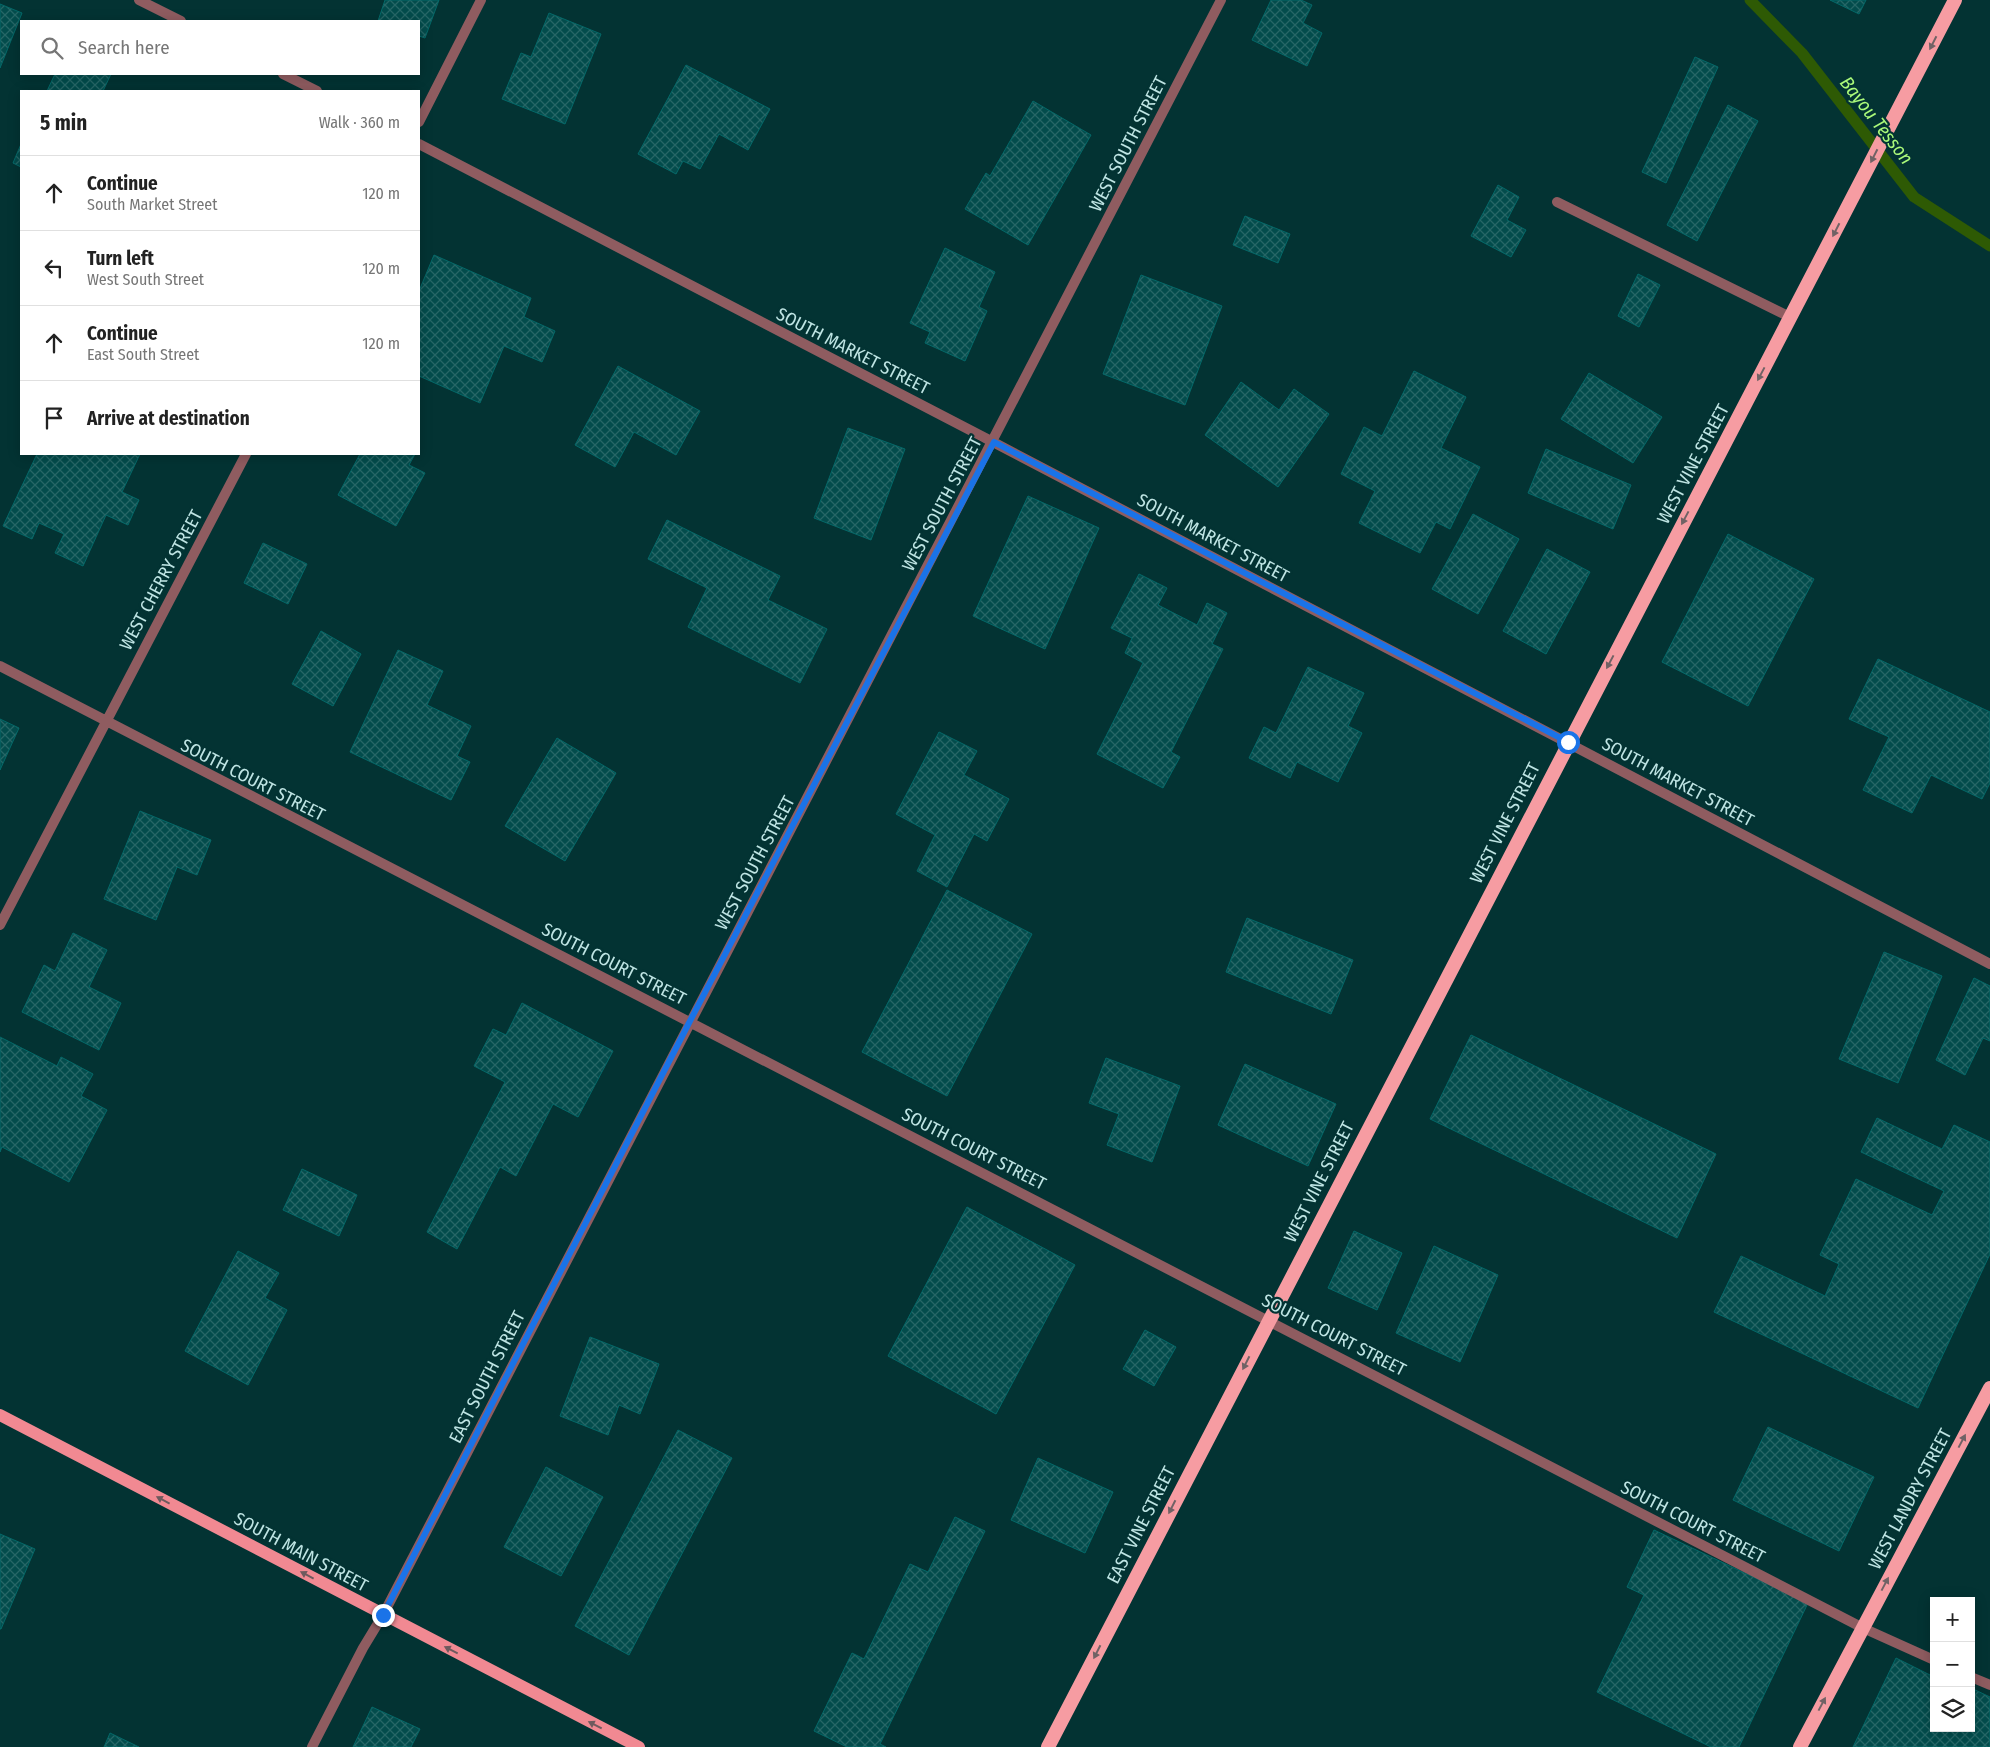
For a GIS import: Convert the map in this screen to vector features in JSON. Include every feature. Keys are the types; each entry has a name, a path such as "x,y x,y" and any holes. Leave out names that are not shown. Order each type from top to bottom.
{"highway":[{"name":"WEST VINE STREET","path":"1268,1320 1955,0"},
{"name":"EAST VINE STREET","path":"1048,1747 1268,1320"},
{"name":"WEST LANDRY STREET","path":"1800,1747 1990,1388"}],"main road":[{"name":"SOUTH MAIN STREET","path":"0,1415 639,1747"}],"street":[{"path":"139,0 179,20"},
{"path":"420,120 481,0"},
{"name":"WEST SOUTH STREET","path":"690,1021 994,442 1221,0"},
{"path":"285,75 315,90"},
{"name":"SOUTH MARKET STREET","path":"420,145 994,442 1990,964"},
{"path":"1557,202 1790,317"},
{"name":"WEST CHERRY STREET","path":"0,925 245,455"},
{"name":"SOUTH COURT STREET","path":"0,666 105,722 690,1021 1863,1628 1930,1658"},
{"name":"EAST SOUTH STREET","path":"312,1747 362,1648 383,1615 690,1021"},
{"path":"1975,1679 1990,1685"}],"building":[{"path":"385,0 439,0 425,38 420,36 420,20 378,20"},
{"path":"1271,0 1301,0 1312,5 1303,23 1322,33 1307,66 1252,40"},
{"path":"1830,0 1866,0 1859,14"},
{"path":"0,4 22,13 0,68"},
{"path":"549,13 601,34 565,124 502,99 521,53 531,57"},
{"path":"1695,57 1718,67 1666,183 1642,172"},
{"path":"686,65 770,109 748,150 719,134 700,169 683,161 676,174 638,154"},
{"path":"55,75 111,75 103,90 47,90"},
{"path":"1033,101 1091,135 1028,245 965,209 986,173 990,176"},
{"path":"1728,105 1758,121 1697,241 1667,225"},
{"path":"20,146 20,166 13,163"},
{"path":"1498,185 1519,197 1507,220 1526,230 1511,257 1471,236"},
{"path":"1245,216 1290,234 1278,263 1233,245"},
{"path":"945,248 995,272 979,307 987,311 965,361 925,343 930,332 910,323"},
{"path":"434,255 531,298 524,317 555,331 542,362 504,346 480,403 420,376 420,289"},
{"path":"1638,274 1660,285 1639,327 1618,316"},
{"path":"1141,275 1222,306 1185,405 1103,374"},
{"path":"618,366 700,411 676,455 634,432 615,467 575,445"},
{"path":"1414,371 1466,397 1441,448 1480,467 1450,529 1436,522 1420,553 1359,523 1375,491 1341,474 1364,427 1382,436"},
{"path":"1589,373 1662,417 1633,463 1561,419"},
{"path":"1241,382 1279,410 1294,389 1329,414 1278,487 1205,435"},
{"path":"848,428 905,449 871,540 814,518"},
{"path":"1546,449 1631,485 1613,529 1528,493"},
{"path":"37,455 140,455 122,492 139,500 128,525 106,515 83,566 55,553 64,534 39,523 32,539 3,526"},
{"path":"359,455 414,455 409,465 425,473 396,526 338,495"},
{"path":"1028,496 1099,528 1045,649 973,616"},
{"path":"1473,514 1519,539 1478,614 1432,589"},
{"path":"667,520 780,576 768,600 827,629 800,683 688,627 707,588 648,559"},
{"path":"1728,534 1814,579 1748,706 1662,662"},
{"path":"263,543 307,564 288,604 244,583"},
{"path":"1547,549 1590,572 1546,654 1503,631"},
{"path":"1139,574 1167,588 1158,605 1197,625 1207,603 1227,613 1212,644 1223,649 1171,752 1180,757 1163,788 1097,754 1143,663 1125,653 1132,638 1111,628"},
{"path":"321,631 361,654 333,706 292,684"},
{"path":"398,650 443,671 427,705 471,726 457,756 470,762 451,800 350,752"},
{"path":"1878,659 1990,712 1990,783 1982,799 1931,775 1912,813 1863,790 1889,737 1849,719"},
{"path":"1308,667 1364,693 1348,726 1362,733 1338,782 1297,762 1290,778 1249,758 1264,727 1276,733"},
{"path":"0,719 19,728 0,770"},
{"path":"939,732 977,751 964,775 1009,799 987,841 974,834 947,887 917,871 935,835 896,814"},
{"path":"557,738 616,773 565,861 505,826"},
{"path":"140,811 211,840 197,875 177,867 156,920 104,899"},
{"path":"947,890 1032,934 947,1096 862,1052"},
{"path":"1247,918 1353,960 1331,1014 1226,972"},
{"path":"73,933 107,950 89,987 121,1003 99,1050 22,1012 44,965 55,971"},
{"path":"1884,952 1942,976 1898,1083 1839,1059"},
{"path":"1974,978 1990,986 1990,1041 1983,1038 1965,1075 1936,1060"},
{"path":"522,1003 613,1051 578,1117 553,1104 516,1176 500,1167 457,1249 427,1232 505,1082 474,1066 493,1029 506,1035"},
{"path":"1471,1035 1716,1154 1677,1238 1430,1119"},
{"path":"0,1037 57,1066 61,1057 93,1074 81,1096 107,1110 69,1182 2,1147 0,1152"},
{"path":"1106,1058 1180,1086 1152,1162 1107,1145 1119,1114 1089,1103"},
{"path":"1245,1064 1336,1104 1308,1166 1218,1125"},
{"path":"1877,1118 1942,1149 1954,1125 1990,1142 1990,1254 1918,1408 1714,1312 1741,1256 1825,1296 1839,1264 1820,1255 1856,1179 1932,1215 1944,1191 1861,1152"},
{"path":"302,1169 357,1195 339,1236 283,1210"},
{"path":"967,1207 1075,1265 996,1414 888,1356"},
{"path":"1354,1231 1402,1253 1377,1310 1328,1288"},
{"path":"1434,1246 1498,1275 1460,1362 1396,1333"},
{"path":"238,1251 279,1273 265,1298 287,1310 248,1385 185,1351"},
{"path":"1145,1330 1176,1347 1154,1386 1123,1369"},
{"path":"590,1337 659,1364 640,1414 619,1405 608,1435 560,1416"},
{"path":"1768,1427 1874,1477 1839,1551 1733,1500"},
{"path":"678,1430 732,1458 629,1655 575,1626"},
{"path":"1038,1458 1113,1492 1085,1553 1011,1520"},
{"path":"546,1467 603,1497 561,1576 504,1547"},
{"path":"955,1517 985,1531 880,1744 886,1747 847,1747 814,1731 852,1653 864,1659 910,1564 928,1572"},
{"path":"1654,1530 1808,1603 1739,1747 1711,1747 1597,1692 1644,1595 1627,1587"},
{"path":"0,1534 35,1549 1,1629 0,1629"},
{"path":"1896,1658 1930,1675 1930,1732 1975,1732 1975,1690 1990,1697 1990,1747 1853,1747"},
{"path":"372,1707 420,1729 411,1747 353,1747"},
{"path":"110,1733 139,1747 104,1747"}],"waterway":[{"name":"Bayou Tesson","path":"1750,0 1802,53 1914,197 1990,246"}],"route":[{"path":"383,1615 690,1021 994,442 1568,742"}]}
